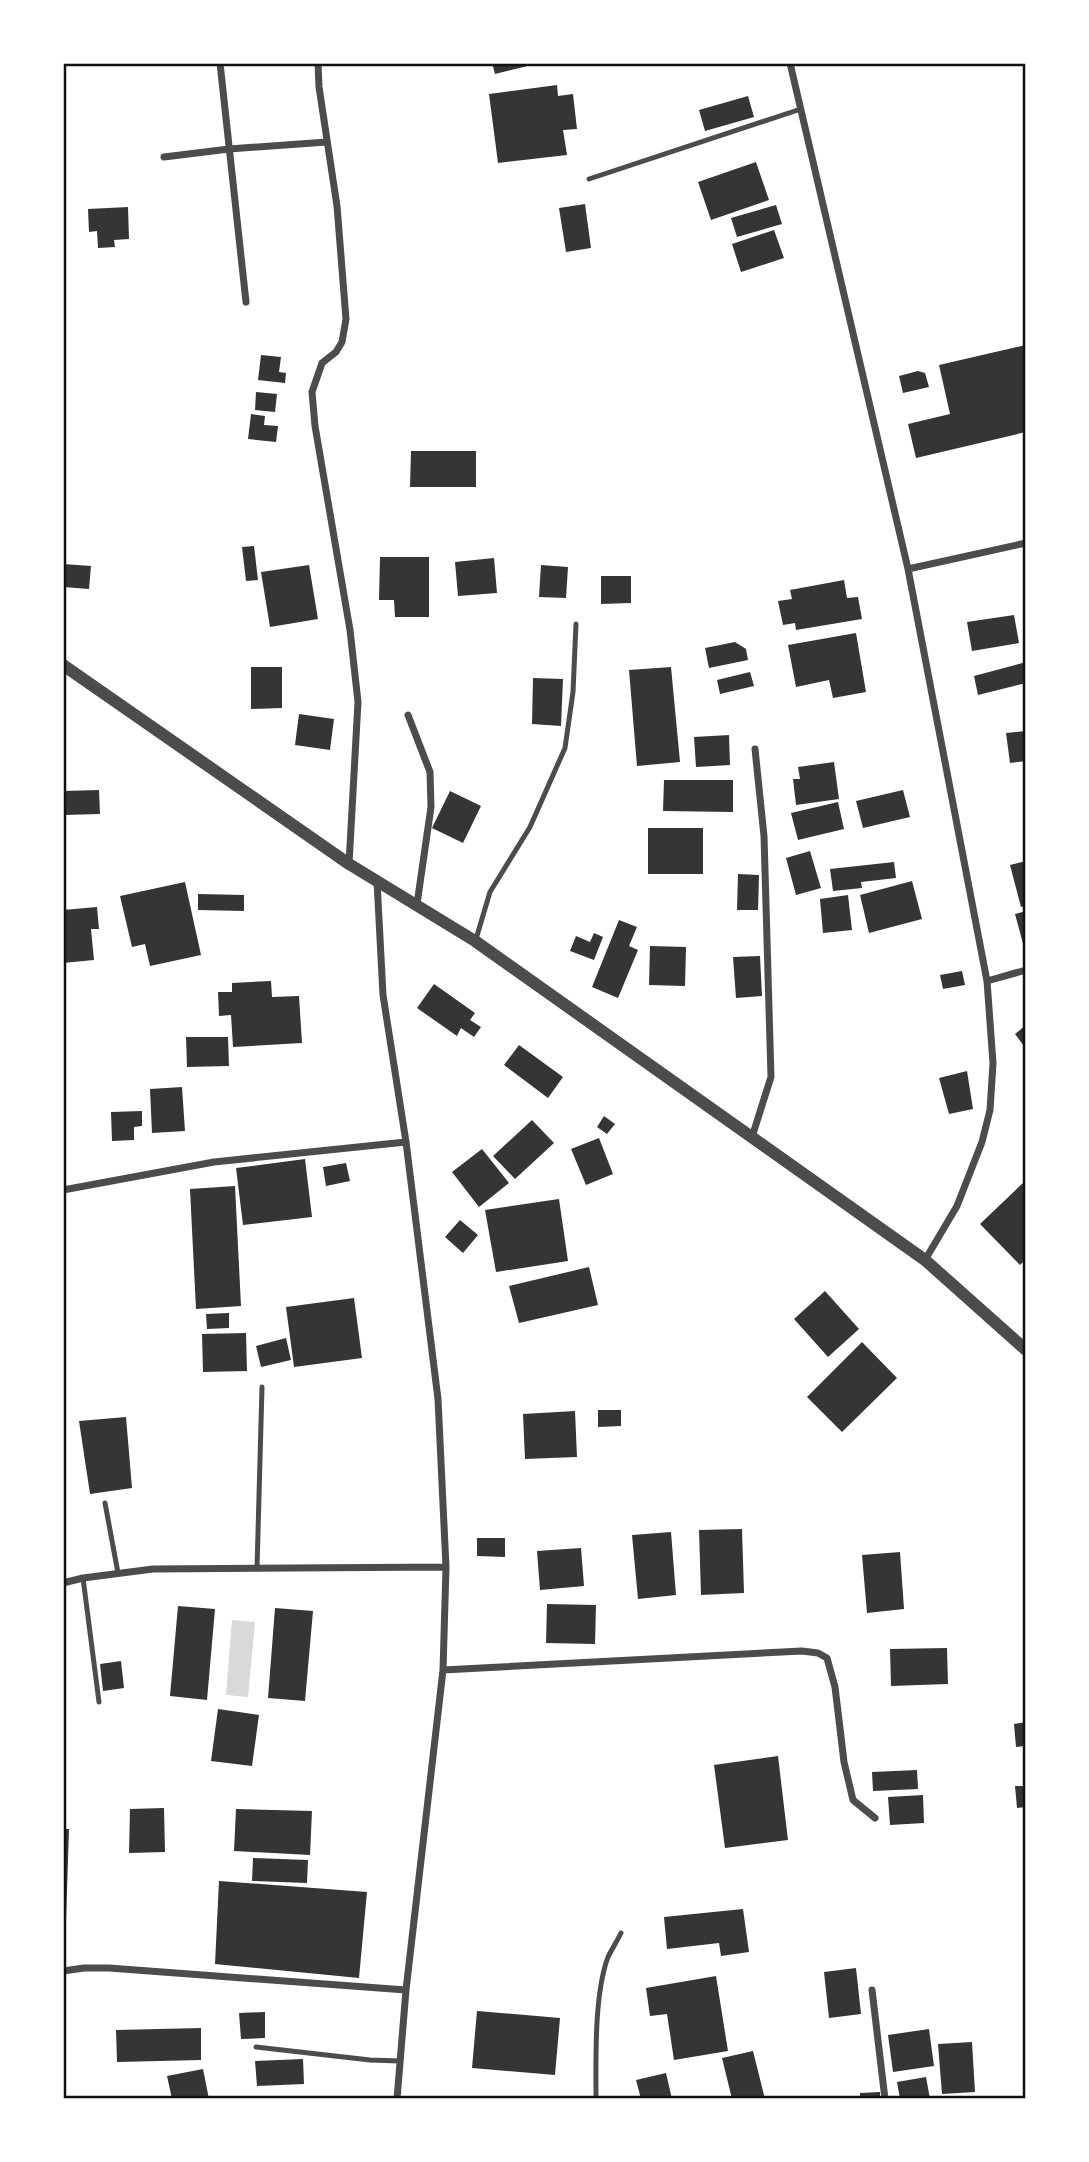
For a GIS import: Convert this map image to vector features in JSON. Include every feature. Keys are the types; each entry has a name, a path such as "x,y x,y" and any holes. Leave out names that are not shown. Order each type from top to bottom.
{"street":[{"path":"220,63 246,302"},
{"path":"318,63 337,206 346,319 342,342 336,352 322,363 312,392 315,426 350,630 358,702 349,864"},
{"path":"790,63 908,569 987,981 993,1063 990,1110 982,1142 957,1206 925,1260"},
{"path":"164,157 327,142"},
{"path":"908,569 1026,543"},
{"path":"63,665 349,864 376,878 475,941 925,1260 1026,1350"},
{"path":"408,715 430,772 431,807 417,904"},
{"path":"752,1137 771,1077 764,836 755,749"},
{"path":"376,878 383,995 406,1142 438,1399 446,1567 443,1670 406,1990 397,2099"},
{"path":"987,981 1026,970"},
{"path":"63,1190 214,1162 406,1142"},
{"path":"63,1583 153,1569 446,1567"},
{"path":"443,1670 802,1651 818,1653 827,1658 832,1671 844,1762 853,1800 875,1818"},
{"path":"63,1971 109,1968 406,1990"},
{"path":"872,1990 885,2099"}],"lane":[{"path":"589,179 801,109"},
{"path":"475,941 490,892 530,827 565,748 573,692 576,624"},
{"path":"257,1569 262,1387"},
{"path":"105,1503 118,1573"},
{"path":"83,1578 99,1702"},
{"path":"596,2099 601,1992 607,1959 621,1933"},
{"path":"256,2047 400,2061"}],"shaded area":[{"path":"232,1620 255,1622 248,1697 226,1695"}],"building":[{"path":"492,63 536,63 536,64 495,74"},
{"path":"557,85 558,96 573,94 577,129 563,130 567,155 498,163 489,94"},
{"path":"748,96 754,117 705,131 699,110"},
{"path":"756,162 769,200 711,220 698,182"},
{"path":"585,204 591,248 566,252 559,208"},
{"path":"776,205 782,224 737,237 731,218"},
{"path":"128,207 129,239 114,240 115,247 98,248 97,231 89,232 88,209"},
{"path":"774,230 784,258 741,272 732,244"},
{"path":"1026,345 1026,432 916,458 908,424 950,414 939,365"},
{"path":"261,355 281,357 279,372 286,373 285,383 258,380"},
{"path":"918,371 925,373 929,387 903,393 899,376"},
{"path":"256,392 277,394 275,412 255,410"},
{"path":"251,414 265,416 264,425 278,426 276,442 248,439"},
{"path":"411,451 476,451 476,487 410,487"},
{"path":"254,546 258,580 246,581 242,547"},
{"path":"380,557 429,557 429,617 395,617 394,600 379,600"},
{"path":"494,558 497,593 458,596 455,562"},
{"path":"63,564 91,566 89,589 63,587"},
{"path":"309,565 318,619 270,627 261,572"},
{"path":"541,565 568,567 566,598 539,597"},
{"path":"601,576 631,576 631,603 601,604"},
{"path":"844,580 847,598 858,597 862,619 796,630 795,623 783,625 778,601 792,599 790,590"},
{"path":"1014,615 1019,643 972,651 967,622"},
{"path":"856,633 866,692 833,698 829,680 796,687 788,645"},
{"path":"735,642 746,649 748,660 709,668 705,648"},
{"path":"1026,662 1026,683 978,695 974,676"},
{"path":"251,667 282,667 282,708 251,709"},
{"path":"671,667 680,762 637,766 629,670"},
{"path":"750,672 754,686 720,694 717,680"},
{"path":"533,678 563,679 561,726 532,724"},
{"path":"299,714 334,719 330,750 295,745"},
{"path":"1026,731 1026,761 1010,763 1006,733"},
{"path":"729,735 730,765 696,767 694,737"},
{"path":"834,762 839,799 796,805 793,779 800,779 798,767"},
{"path":"664,780 733,780 733,812 663,811"},
{"path":"99,790 100,814 64,815 63,791"},
{"path":"903,790 910,817 863,828 856,801"},
{"path":"450,791 481,806 463,843 432,828"},
{"path":"838,802 844,829 798,840 791,813"},
{"path":"648,828 703,828 703,874 648,874"},
{"path":"810,851 821,888 796,895 786,858"},
{"path":"1026,861 1026,906 1021,907 1010,865"},
{"path":"894,862 896,878 861,882 862,888 833,891 830,869"},
{"path":"738,874 759,875 758,910 737,910"},
{"path":"912,881 922,919 869,933 860,895"},
{"path":"185,882 201,955 150,966 145,944 132,947 120,896"},
{"path":"198,894 244,895 244,911 198,910"},
{"path":"848,895 852,930 823,933 820,899"},
{"path":"97,907 99,929 91,929 94,960 63,963 63,910"},
{"path":"1026,911 1026,951 1025,951 1015,914"},
{"path":"619,920 637,927 629,946 638,950 618,998 592,987"},
{"path":"594,933 603,937 594,960 570,951 576,936 590,942"},
{"path":"650,946 686,947 685,986 649,985"},
{"path":"760,956 762,996 736,998 733,957"},
{"path":"962,971 965,985 943,989 940,975"},
{"path":"271,981 272,997 299,996 302,1043 233,1047 231,1015 219,1016 218,992 232,992 232,983"},
{"path":"434,984 475,1013 470,1020 481,1027 474,1037 461,1028 457,1036 417,1008"},
{"path":"1026,1025 1026,1049 1015,1034"},
{"path":"186,1037 228,1037 229,1066 187,1067"},
{"path":"519,1045 563,1077 548,1098 504,1065"},
{"path":"967,1071 973,1109 949,1114 939,1078"},
{"path":"182,1087 185,1131 152,1133 150,1089"},
{"path":"142,1111 142,1126 134,1127 134,1140 112,1141 111,1112"},
{"path":"604,1116 615,1124 607,1134 597,1127"},
{"path":"532,1120 554,1143 515,1179 493,1156"},
{"path":"599,1138 613,1174 586,1185 571,1149"},
{"path":"482,1149 509,1183 479,1207 452,1172"},
{"path":"305,1159 312,1217 243,1225 236,1168"},
{"path":"346,1163 350,1181 326,1186 323,1167"},
{"path":"1026,1180 1026,1259 1020,1265 980,1224"},
{"path":"235,1186 241,1306 196,1309 190,1189"},
{"path":"559,1199 568,1261 496,1272 485,1210"},
{"path":"460,1220 478,1235 463,1253 445,1237"},
{"path":"589,1267 598,1305 519,1323 509,1286"},
{"path":"825,1291 859,1329 828,1357 794,1319"},
{"path":"354,1298 362,1358 294,1367 286,1307"},
{"path":"229,1313 229,1328 207,1329 206,1314"},
{"path":"246,1333 247,1371 203,1372 202,1334"},
{"path":"286,1338 291,1360 261,1367 256,1346"},
{"path":"862,1342 897,1378 842,1432 807,1397"},
{"path":"598,1410 621,1410 621,1426 598,1427"},
{"path":"575,1411 577,1457 525,1459 523,1414"},
{"path":"126,1417 132,1488 90,1494 79,1421"},
{"path":"742,1529 744,1593 701,1595 699,1530"},
{"path":"671,1532 676,1595 638,1599 632,1535"},
{"path":"477,1538 505,1538 505,1557 477,1556"},
{"path":"581,1548 584,1586 540,1590 537,1551"},
{"path":"900,1552 904,1609 867,1613 862,1555"},
{"path":"547,1604 596,1605 595,1644 546,1643"},
{"path":"178,1606 215,1609 207,1700 170,1696"},
{"path":"275,1608 313,1611 305,1701 268,1698"},
{"path":"947,1648 948,1684 891,1686 890,1649"},
{"path":"121,1661 124,1688 103,1691 100,1664"},
{"path":"218,1709 259,1715 252,1766 211,1761"},
{"path":"1026,1722 1026,1746 1016,1747 1014,1724"},
{"path":"778,1756 788,1840 725,1848 714,1765"},
{"path":"917,1770 918,1789 873,1791 872,1772"},
{"path":"1015,1786 1026,1786 1026,1807 1017,1808"},
{"path":"923,1795 924,1823 890,1825 888,1797"},
{"path":"164,1808 165,1852 129,1853 130,1809"},
{"path":"236,1809 312,1811 310,1855 234,1851"},
{"path":"63,1829 69,1829 65,1950 63,1950"},
{"path":"253,1858 308,1860 307,1883 252,1881"},
{"path":"219,1881 367,1892 359,1978 215,1964"},
{"path":"743,1909 749,1952 721,1956 719,1943 667,1949 664,1917"},
{"path":"856,1968 861,2014 829,2018 824,1972"},
{"path":"716,1976 728,2051 674,2060 667,2014 650,2016 646,1988"},
{"path":"477,2011 560,2018 555,2075 472,2068"},
{"path":"265,2012 265,2038 241,2039 239,2013"},
{"path":"201,2028 201,2060 117,2062 116,2030"},
{"path":"929,2029 934,2066 893,2072 888,2035"},
{"path":"972,2042 975,2092 942,2094 938,2044"},
{"path":"753,2051 765,2099 732,2099 722,2058"},
{"path":"303,2059 304,2084 257,2086 255,2061"},
{"path":"203,2069 209,2099 172,2099 167,2076"},
{"path":"666,2073 672,2099 641,2099 636,2080"},
{"path":"926,2077 930,2099 900,2099 897,2082"},
{"path":"880,2092 880,2099 860,2099 860,2093"}]}
